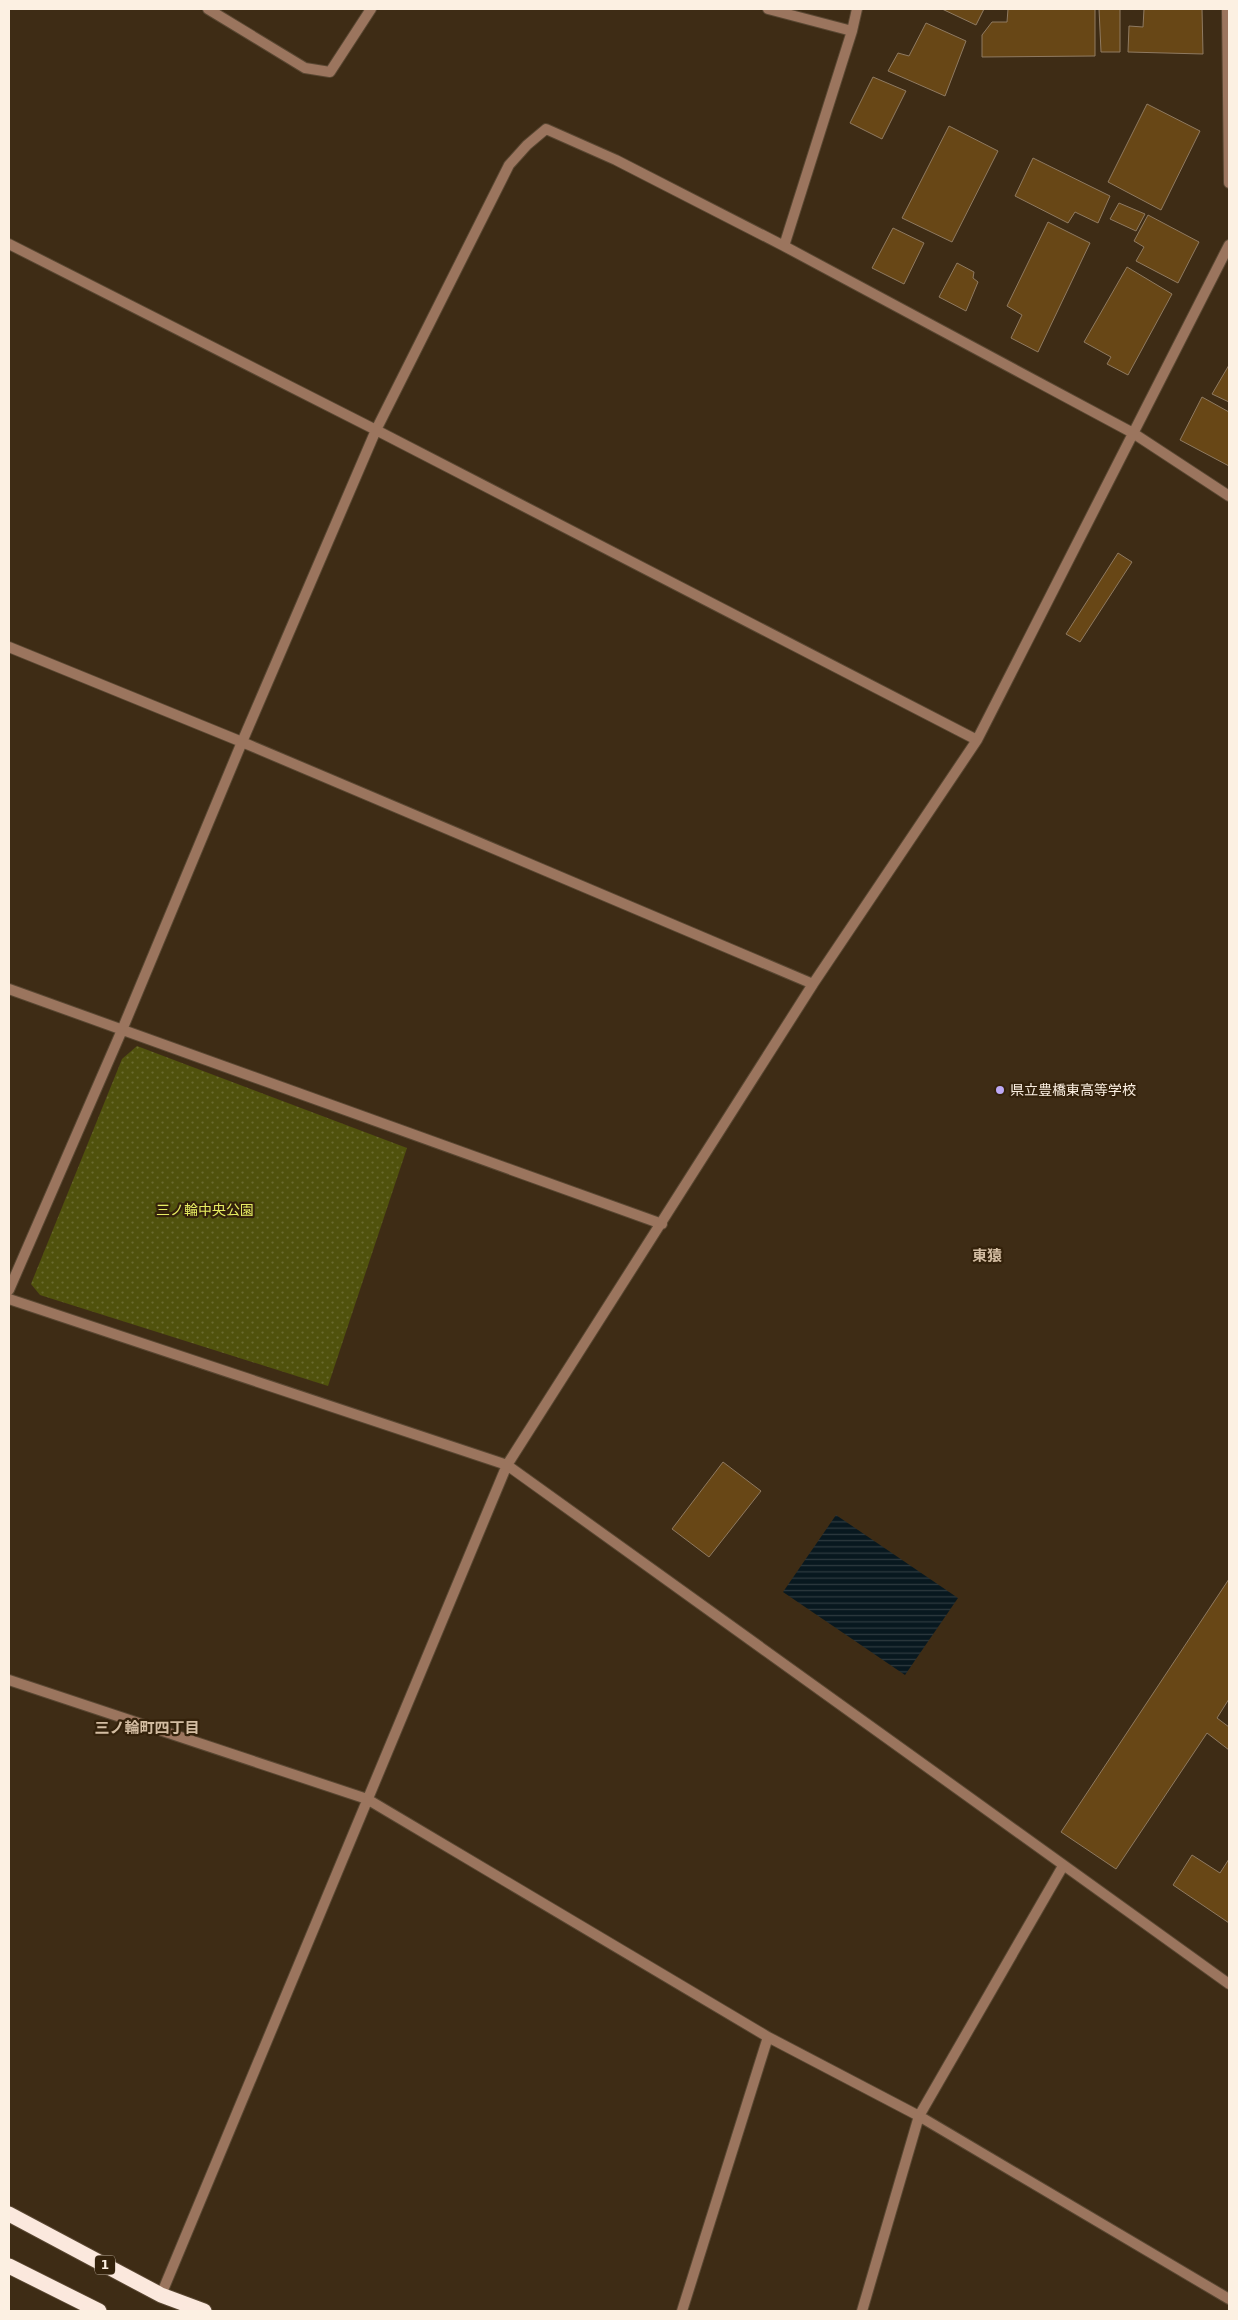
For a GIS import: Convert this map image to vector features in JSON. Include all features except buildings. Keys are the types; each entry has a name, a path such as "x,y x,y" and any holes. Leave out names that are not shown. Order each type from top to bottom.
{"highway":[{"name":"1","path":"9,2214 161,2295 204,2311"},
{"path":"9,2266 100,2311"}],"street":[{"path":"208,9 306,68 330,72 371,9"},
{"path":"768,9 852,30"},
{"path":"784,246 857,9"},
{"path":"1227,9 1229,184"},
{"path":"9,1290 122,1030 242,742 376,430 509,165 527,144 546,129 616,160 784,246 1133,433 1229,496"},
{"path":"9,244 376,430 978,740"},
{"path":"161,2295 507,1465 813,984 978,740 1229,245"},
{"path":"9,647 242,742 813,984"},
{"path":"9,990 662,1224"},
{"path":"9,1299 507,1465 1229,1984"},
{"path":"9,1680 367,1799 768,2037 919,2116 1229,2299"},
{"path":"862,2311 919,2116 1063,1866"},
{"path":"682,2311 768,2037"}],"green space":[{"name":"三ノ輪中央公園","path":"137,1046 407,1148 328,1386 40,1295 31,1284 122,1059"}],"shaded area":[{"path":"836,1515 958,1598 905,1675 783,1592"}],"place":[{"name":"県立豊橋東高等学校","path":"1000,1090"}],"district":[{"name":"東猿","path":"987,1256"},
{"name":"三ノ輪町四丁目","path":"147,1728"}]}
